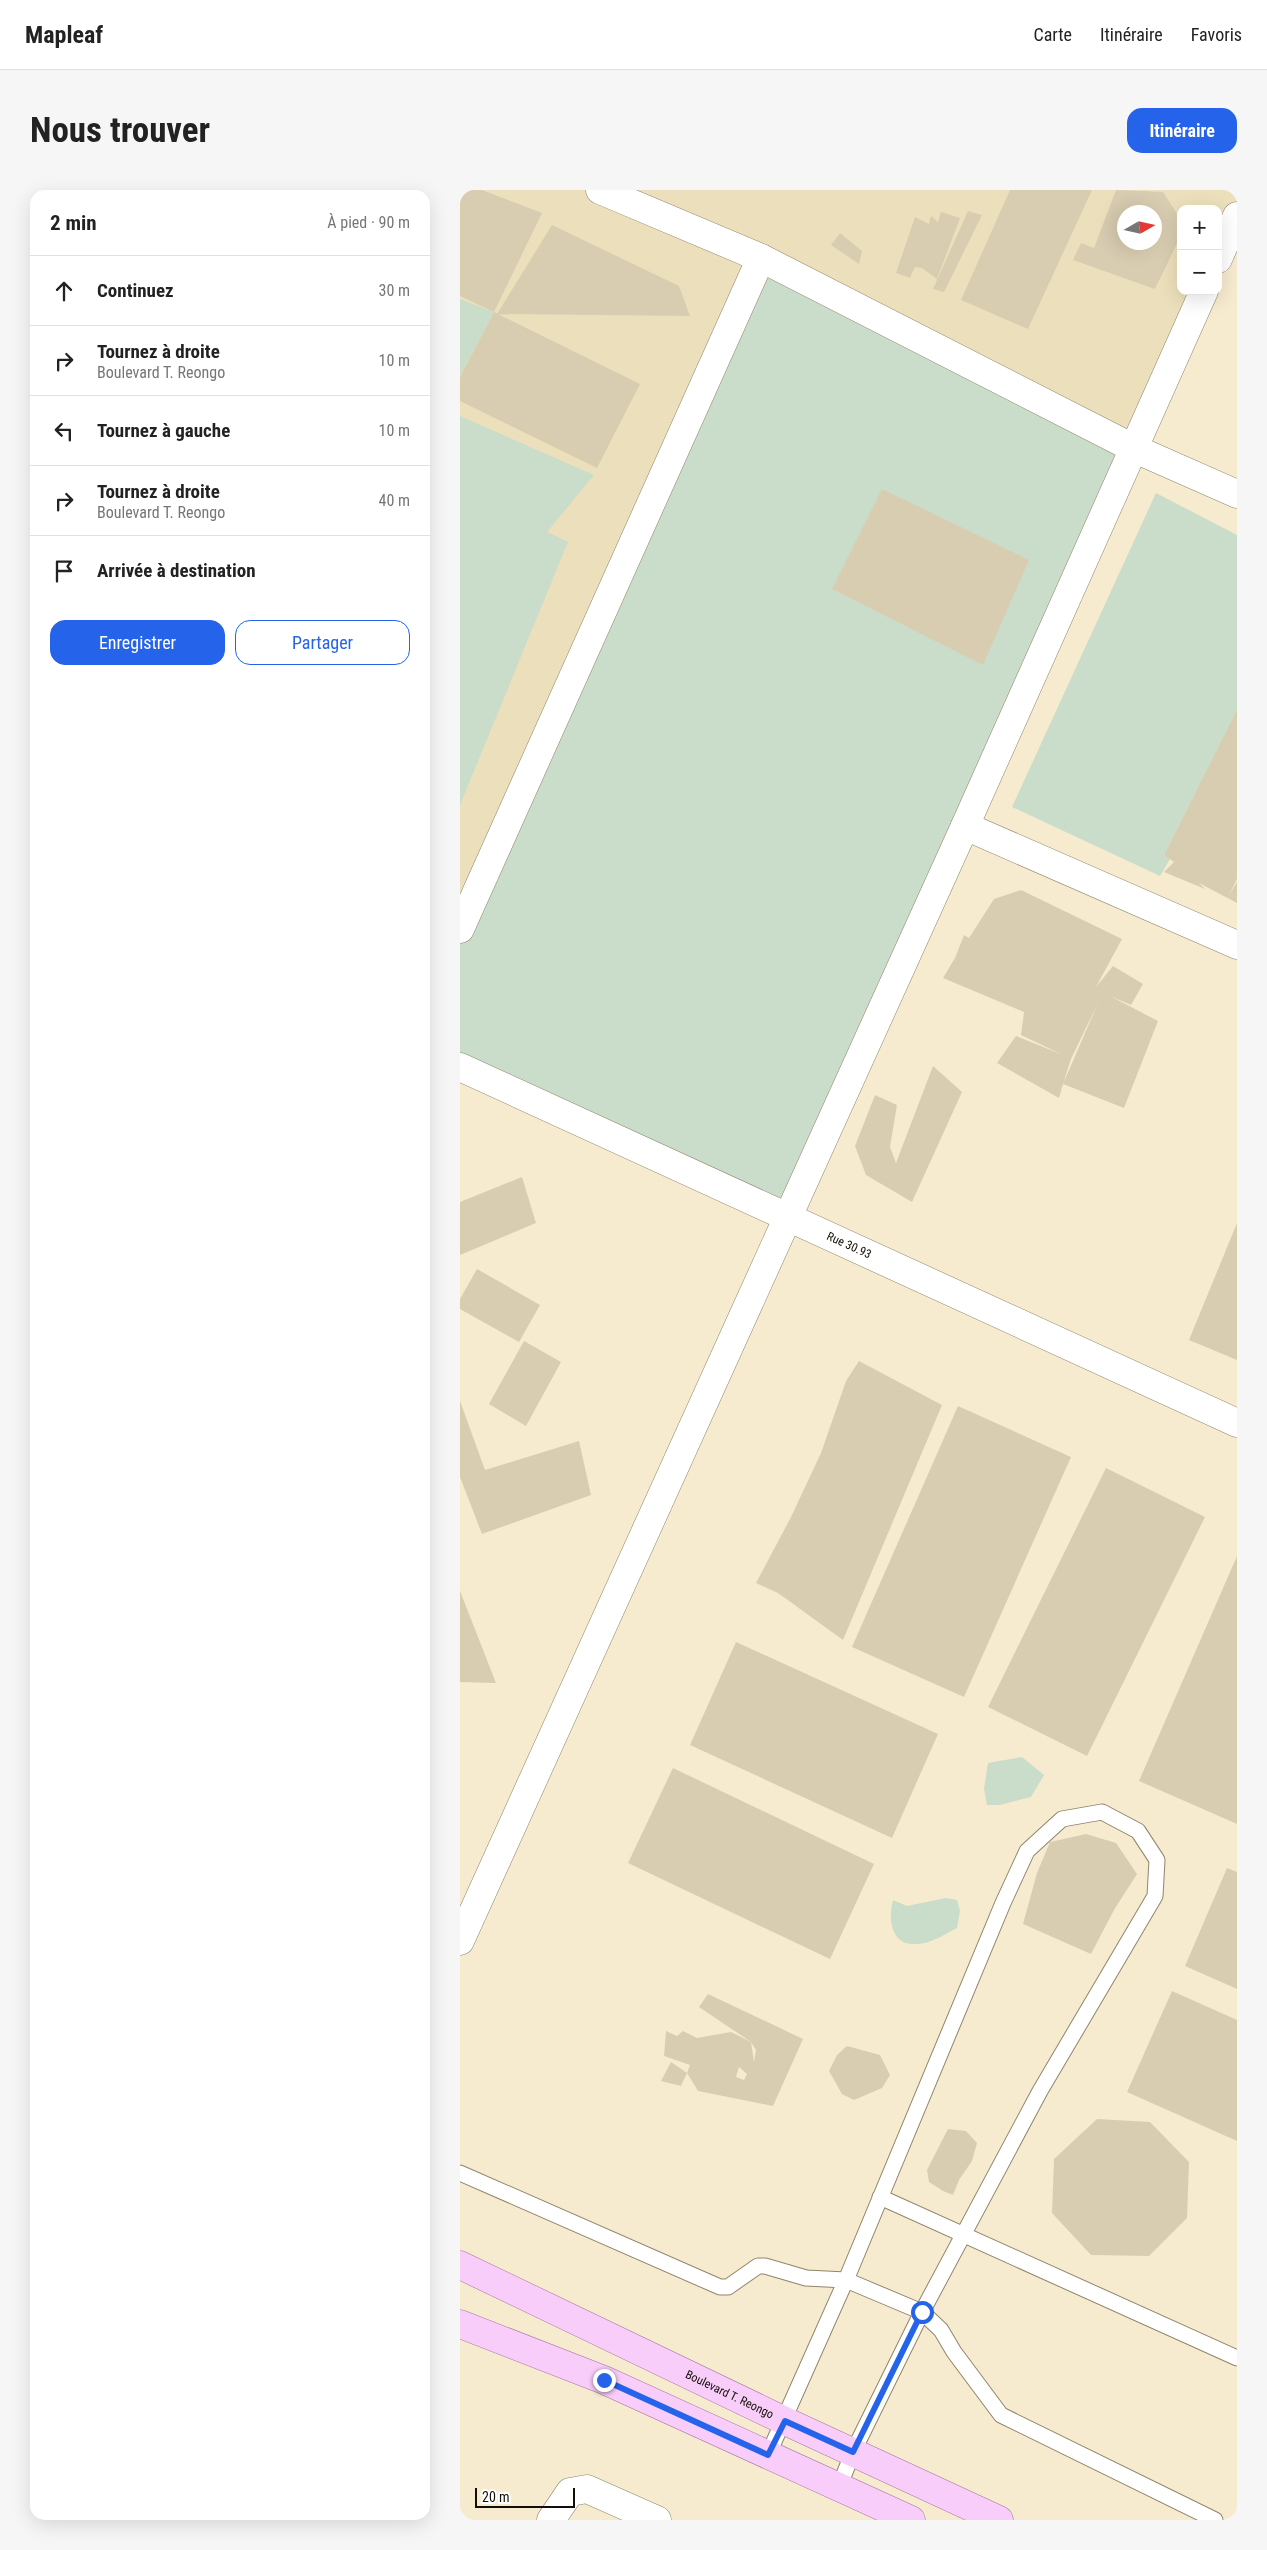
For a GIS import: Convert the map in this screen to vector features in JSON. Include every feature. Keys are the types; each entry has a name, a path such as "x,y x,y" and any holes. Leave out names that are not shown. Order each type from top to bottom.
{"main road":[{"name":"Boulevard T. Reongo","path":"460,2265 785,2421 999,2520"},
{"path":"460,2324 604,2380 911,2520"}],"street":[{"path":"600,190 761,258 1135,449 1237,494"},
{"path":"1222,250 1237,216"},
{"path":"460,929 761,258"},
{"path":"460,1941 965,826 1202,295"},
{"path":"965,826 1237,945"},
{"name":"Rue 30.93","path":"460,1067 787,1219 1237,1423"},
{"path":"552,2518 570,2492 587,2489 657,2520"}],"lane":[{"path":"768,2455 785,2421 846,2280 1026,1851 1062,1819 1102,1812 1138,1831 1157,1860 1155,1896 1040,2091 922,2312 853,2452 839,2487"},
{"path":"460,2173 720,2287 728,2287 758,2266 765,2266 806,2278 846,2280 922,2312 941,2330 954,2352 1001,2415 1215,2520"},
{"path":"880,2198 964,2234 1237,2358"}],"shaded area":[{"path":"460,190 1237,190 1237,216 1222,250 1222,205 1177,205 1177,295 1202,295 1135,449 460,1071"}],"green space":[{"path":"759,264 1119,454 777,1214 460,1057 460,932"},
{"path":"460,299 494,312 460,376"},
{"path":"460,416 594,475 547,532 568,542 460,805"},
{"path":"1156,493 1237,535 1237,711 1164,855 1170,859 1160,876 1012,807"},
{"path":"1022,1757 1044,1775 1031,1797 1000,1805 987,1805 984,1789 988,1763"},
{"path":"946,1898 957,1900 960,1911 957,1928 937,1939 924,1943 905,1943 899,1939 892,1926 891,1909 893,1900 907,1906"}],"building":[{"path":"460,190 482,190 542,213 494,312 460,296"},
{"path":"1010,190 1092,190 1028,329 961,300"},
{"path":"1116,190 1163,192 1177,214 1177,243 1155,289 1073,260 1081,243 1094,248"},
{"path":"968,211 982,215 944,292 933,289"},
{"path":"941,212 960,218 937,279 922,268 915,267 910,278 896,273 915,217 929,224 931,216 938,222"},
{"path":"552,225 679,286 690,316 497,314"},
{"path":"840,233 862,251 859,264 831,245"},
{"path":"494,312 640,384 597,468 460,401 460,377"},
{"path":"882,489 1029,560 983,665 832,589"},
{"path":"1237,710 1237,879 1229,895 1237,882 1237,903 1199,883 1205,889 1164,872 1174,862 1164,855"},
{"path":"1021,890 1122,939 1096,987 1113,966 1143,984 1131,1005 1110,996 1158,1021 1124,1108 1063,1084 1059,1098 997,1063 1016,1036 1063,1055 1021,1035 1024,1012 943,978 955,958 964,935 969,938 994,899","holes":["1098,1003 1063,1084 1071,1059"]},
{"path":"933,1066 962,1092 912,1202 866,1175 855,1146 875,1095 897,1105 890,1147 896,1163"},
{"path":"522,1177 536,1223 460,1255 460,1202"},
{"path":"1237,1223 1237,1360 1189,1340"},
{"path":"477,1269 540,1305 519,1342 460,1309 460,1299"},
{"path":"524,1341 561,1362 526,1426 489,1404"},
{"path":"859,1361 942,1405 843,1640 778,1593 756,1583 791,1517 821,1453 846,1381"},
{"path":"460,1401 485,1470 579,1441 591,1495 482,1534 460,1477"},
{"path":"958,1406 1071,1457 964,1697 852,1647"},
{"path":"1106,1468 1205,1517 1087,1756 988,1707"},
{"path":"1237,1556 1237,1824 1139,1781"},
{"path":"460,1591 496,1683 460,1682"},
{"path":"736,1642 938,1734 892,1838 690,1745"},
{"path":"673,1768 874,1864 830,1959 628,1863"},
{"path":"1086,1834 1116,1843 1137,1874 1114,1910 1091,1954 1023,1924 1037,1873 1050,1842"},
{"path":"1227,1868 1237,1872 1237,1989 1185,1966"},
{"path":"1172,1991 1237,2020 1237,2141 1127,2092"},
{"path":"708,1994 803,2039 773,2106 698,2091 687,2073 690,2065 664,2056 666,2031 677,2036 683,2031 697,2038 731,2032 751,2042 699,2007","holes":["751,2042 756,2050 754,2062","739,2067 747,2074 744,2080 736,2077"]},
{"path":"847,2046 880,2055 890,2075 882,2088 854,2100 842,2094 829,2071 837,2055"},
{"path":"671,2062 687,2073 681,2086 661,2081"},
{"path":"1097,2119 1150,2122 1189,2162 1187,2218 1149,2256 1091,2255 1052,2213 1054,2159"},
{"path":"948,2129 966,2131 977,2143 972,2161 959,2180 953,2195 929,2182 927,2170"}],"route":[{"path":"604,2380 768,2455 785,2421 853,2452 922,2312"}]}
